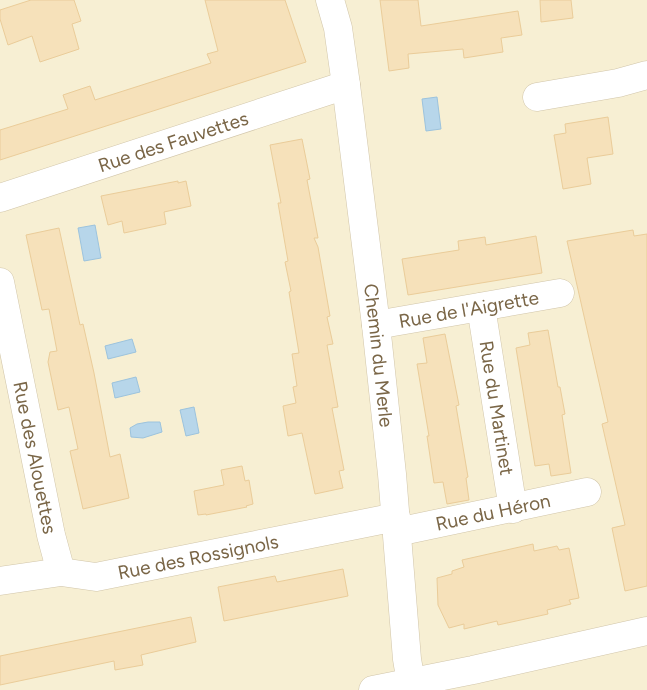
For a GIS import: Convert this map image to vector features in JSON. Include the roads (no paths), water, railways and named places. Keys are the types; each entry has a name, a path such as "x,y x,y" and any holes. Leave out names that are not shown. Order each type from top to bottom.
{"street":[{"name":"Chemin du Merle","path":"330,0 338,28"},
{"name":"Chemin du Merle","path":"337,0 338,28 376,325 397,525 410,683"},
{"path":"537,97 618,83 647,75"},
{"name":"Rue des Fauvettes","path":"0,198 346,85"},
{"name":"Rue des Alouettes","path":"0,282 60,572"},
{"name":"Rue de l'Aigrette","path":"376,325 560,293"},
{"name":"Rue du Martinet","path":"481,307 513,508"},
{"name":"Rue du Héron","path":"397,525 513,508 587,492"},
{"name":"Rue des Rossignols","path":"0,581 60,572 96,577 397,525"},
{"path":"373,690 410,683 466,680 647,631"}],"water":[{"path":"437,97 441,129 426,131 422,99"},
{"path":"95,225 101,258 84,261 78,228"},
{"path":"132,339 136,352 108,359 105,346"},
{"path":"136,377 140,392 115,398 112,383"},
{"path":"194,407 199,433 186,436 180,410"},
{"path":"160,422 162,432 143,438 131,437 130,428 137,424"}]}
